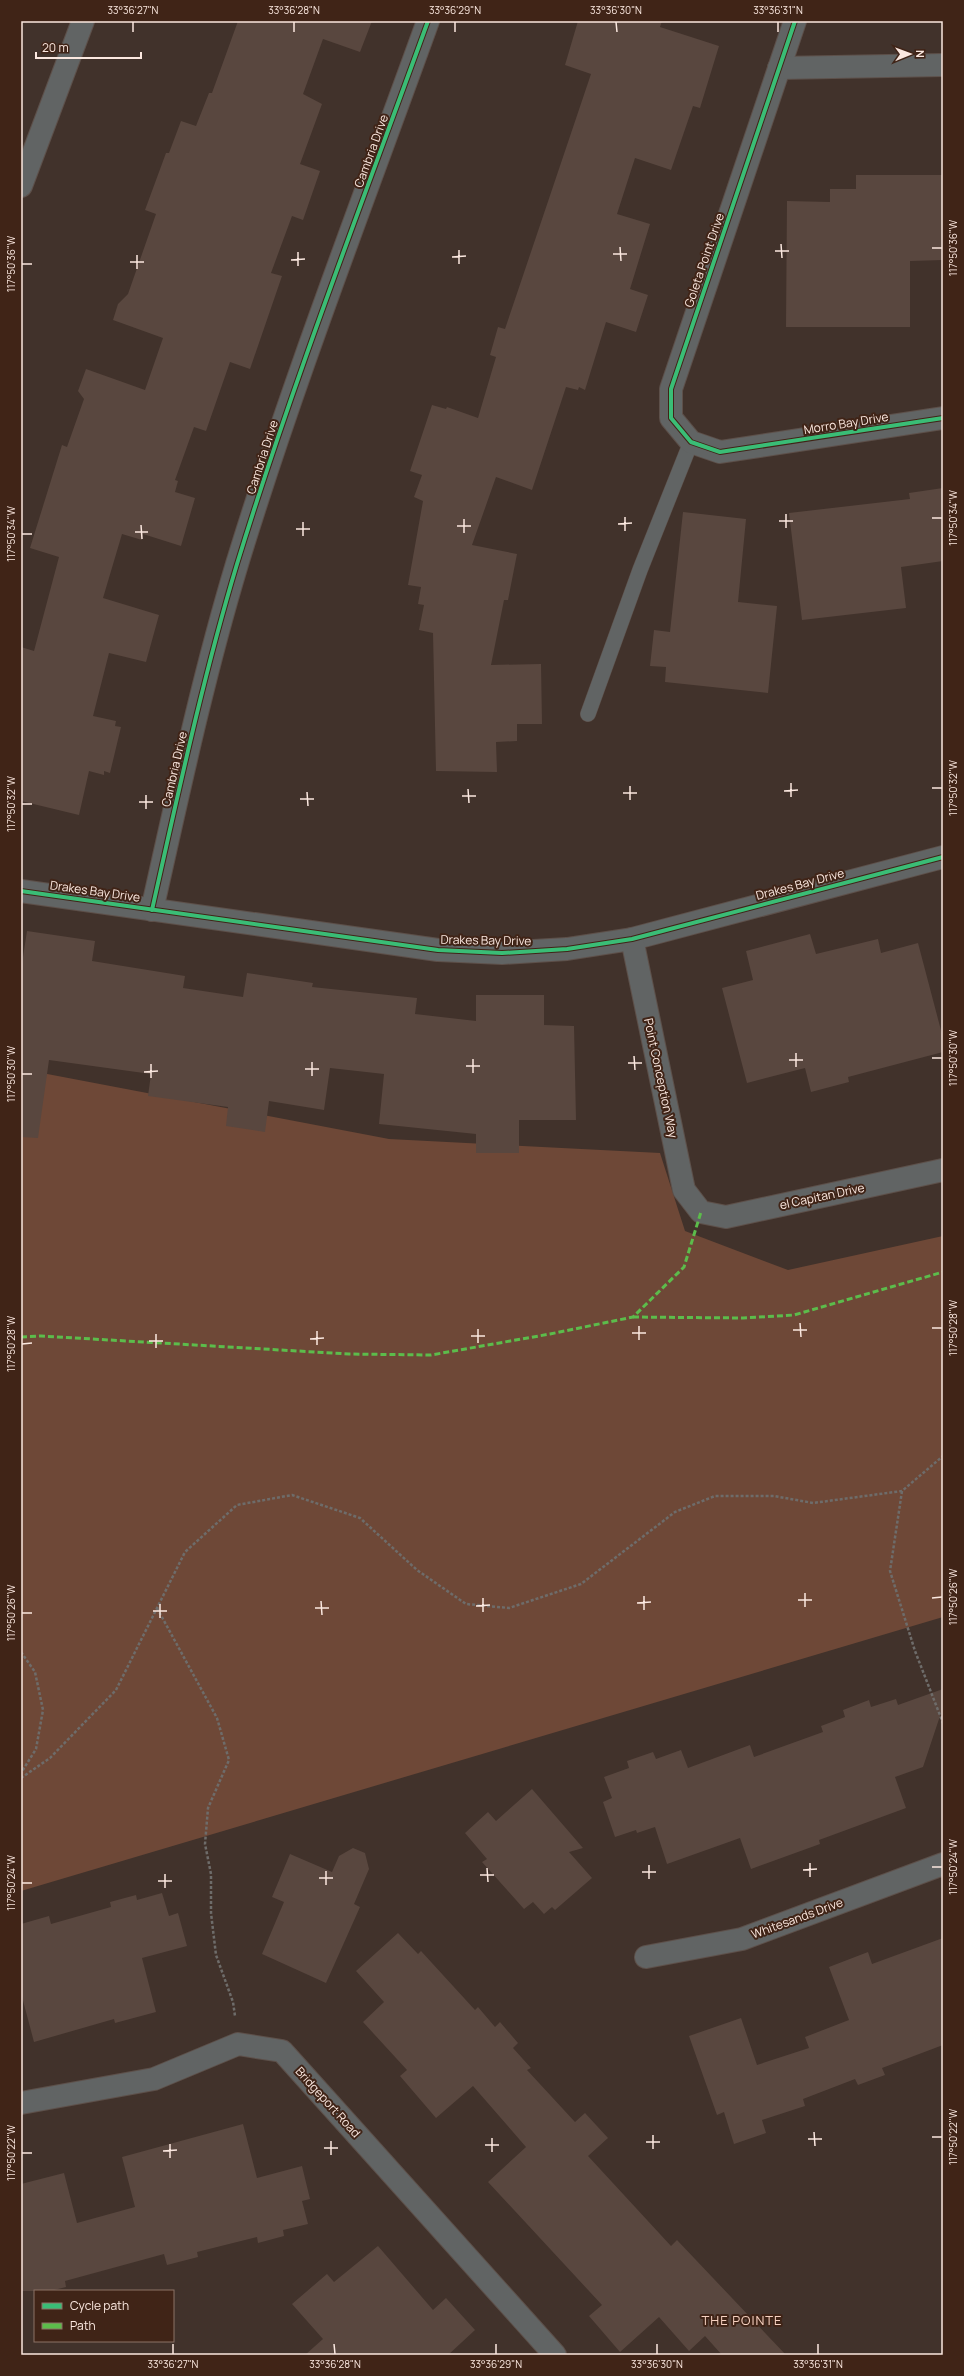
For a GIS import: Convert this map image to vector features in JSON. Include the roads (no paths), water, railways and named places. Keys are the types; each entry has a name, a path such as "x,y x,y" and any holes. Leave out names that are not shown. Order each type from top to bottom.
{"street":[{"path":"21,186 83,21"},
{"name":"Cambria Drive","path":"152,910 187,754 237,565 298,380 428,21"},
{"name":"Goleta Point Drive","path":"691,442 671,418 671,389 795,21"},
{"path":"780,68 943,65"},
{"name":"Morro Bay Drive","path":"691,442 720,452 943,418"},
{"name":"Drakes Bay Drive","path":"21,891 438,950 502,953 567,949 632,939 943,857"},
{"name":"Point Conception Way","path":"632,939 684,1190 701,1212"},
{"name":"el Capitan Drive","path":"701,1212 726,1217 943,1170"},
{"name":"Whitesands Drive","path":"646,1957 742,1939 943,1864"},
{"name":"Bridgeport Road","path":"21,2103 154,2079 238,2044 282,2051 555,2355"}],"lane":[{"path":"588,714 640,570 691,442"}],"district":[{"name":"THE POINTE","path":"742,2320"}]}
